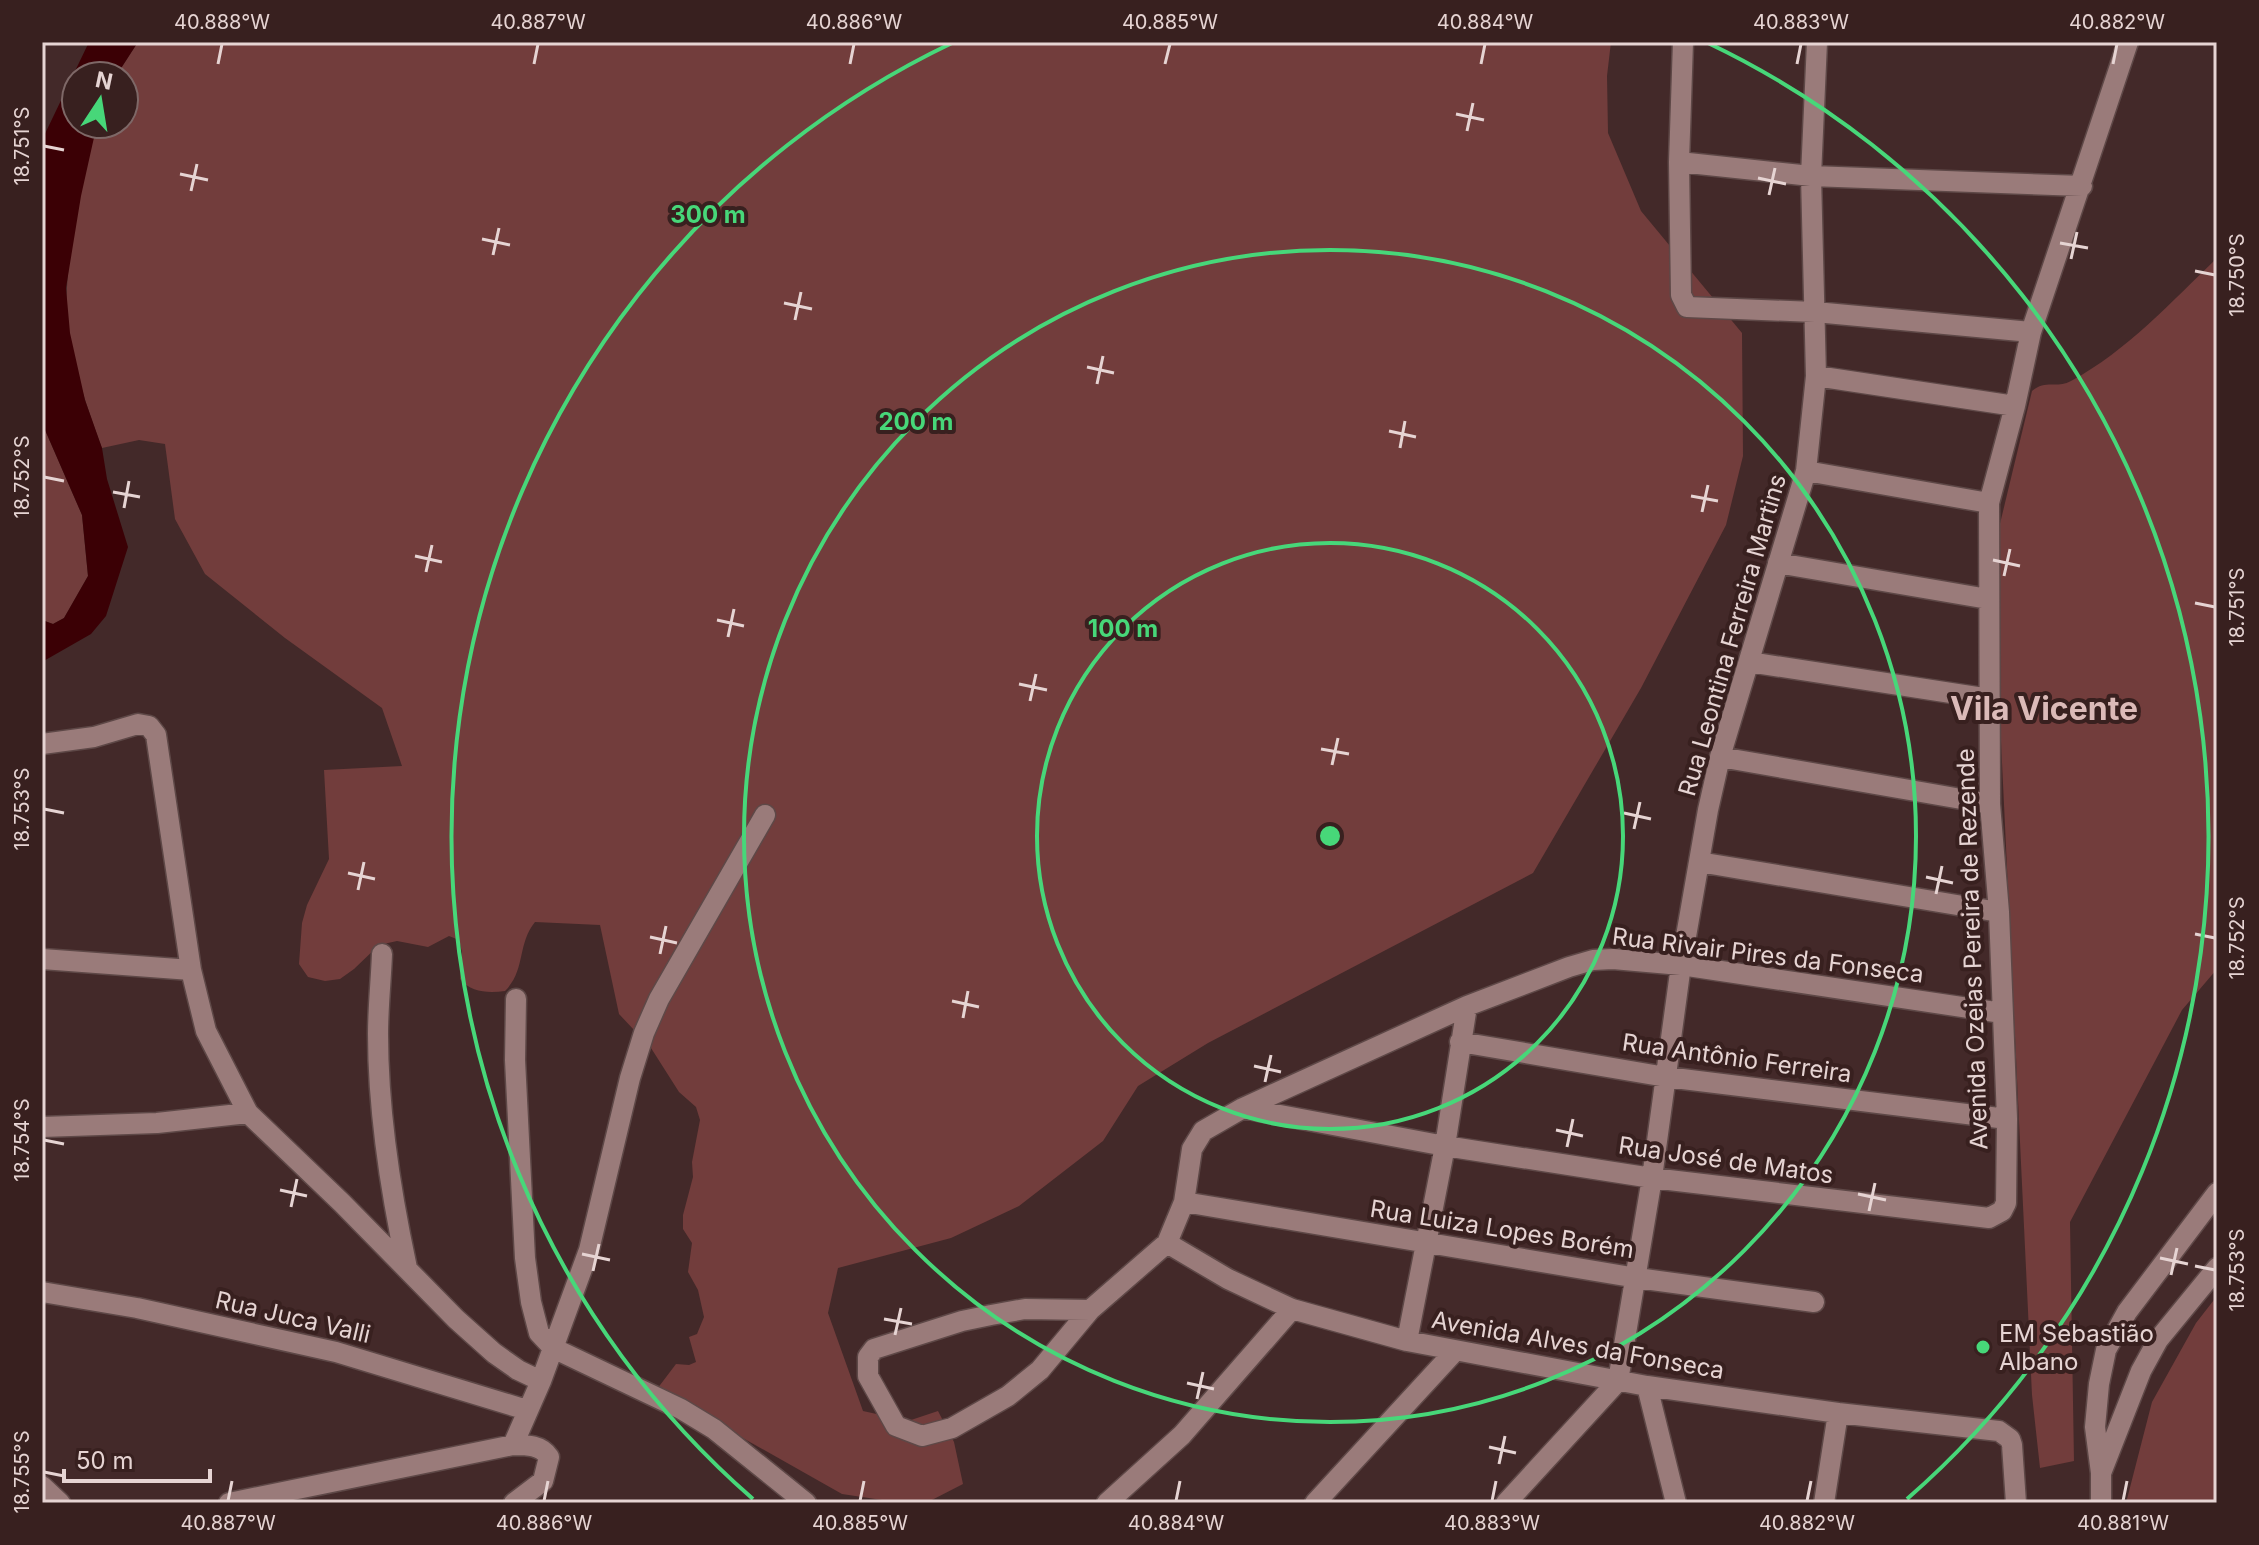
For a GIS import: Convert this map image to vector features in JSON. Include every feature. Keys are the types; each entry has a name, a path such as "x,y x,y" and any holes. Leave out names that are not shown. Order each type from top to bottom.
{"street":[{"path":"1683,42 1679,162 1681,295 1687,307 1815,312 2031,332"},
{"name":"Rua Leontina Ferreira Martins","path":"1618,1381 1637,1278 1681,965 1720,757 1806,471 1816,376 1811,176 1817,42"},
{"name":"Avenida Ozeias Pereira de Rezende","path":"2006,1203 2007,1119 1999,912 1990,804 1989,503 2031,332 2128,42"},
{"path":"1679,162 1811,176 2082,186"},
{"path":"1816,376 2015,406"},
{"path":"1806,471 1989,503"},
{"path":"1778,563 1988,599"},
{"path":"1749,662 1990,699"},
{"path":"42,744 94,737 138,724 149,726 156,735 191,970 206,1031 248,1113 456,1319 494,1353 541,1381"},
{"path":"1720,757 1990,804"},
{"path":"513,1445 541,1381 589,1250 630,1078 644,1033 659,999 765,815"},
{"path":"1699,862 1999,912"},
{"path":"382,954 378,1033 380,1092 394,1209 407,1268"},
{"path":"42,959 191,970"},
{"name":"Rua Rivair Pires da Fonseca","path":"1167,1243 1184,1202 1192,1149 1203,1131 1243,1108 1467,1006 1593,960 1681,965 2002,1013"},
{"path":"516,999 515,1060 525,1258 539,1333 553,1348 681,1409 714,1429 806,1503"},
{"path":"1407,1341 1445,1146 1467,1006"},
{"name":"Rua Antônio Ferreira","path":"1460,1042 1666,1077 2007,1119"},
{"name":"Rua José de Matos","path":"1243,1108 1445,1146 1652,1178 1989,1218 2002,1211 2006,1203"},
{"path":"42,1127 157,1123 248,1113"},
{"path":"2101,1503 2095,1427 2106,1350 2127,1312 2217,1193"},
{"name":"Rua Luiza Lopes Borém","path":"1184,1202 1637,1278 1814,1302"},
{"path":"1090,1310 1025,1309 962,1321 874,1349 868,1357 868,1376 896,1426 922,1436 952,1428 1008,1396 1040,1370 1090,1310 1167,1243"},
{"name":"Avenida Alves da Fonseca","path":"1167,1243 1228,1279 1292,1309 1407,1341 1647,1386 1838,1413 1999,1431 2010,1439 2012,1445 2016,1503"},
{"path":"2101,1473 2128,1400 2158,1340 2217,1268"},
{"name":"Rua Juca Valli","path":"42,1292 137,1308 336,1352 527,1410"},
{"path":"1107,1503 1182,1435 1292,1309"},
{"path":"1315,1503 1455,1351"},
{"path":"1506,1503 1618,1381"},
{"path":"1647,1386 1676,1503"},
{"path":"1824,1503 1838,1413"},
{"path":"229,1503 513,1445 544,1449 549,1457 543,1481 514,1503"},
{"path":"42,1486 60,1503"}],"shaded area":[{"path":"89,42 138,42 126,60 80,60"},
{"path":"138,42 1611,42 1607,76 1608,133 1641,211 1742,333 1743,456 1726,525 1641,688 1533,873 1208,1043 1138,1086 1103,1141 1019,1206 951,1238 838,1268 828,1313 863,1411 908,1421 938,1411 954,1442 963,1484 926,1503 902,1503 842,1494 725,1428 654,1393 676,1364 696,1362 689,1337 697,1334 704,1317 698,1290 688,1272 692,1243 683,1229 700,1120 696,1107 679,1092 651,1048 619,1014 600,925 535,922 529,930 516,974 505,991 481,991 464,984 460,979 462,952 459,940 449,936 428,947 397,941 379,945 340,979 325,981 308,977 299,964 302,923 307,905 329,859 324,770 402,766 382,708 285,638 205,574 175,519 165,444 139,440 102,448 72,348 67,287 78,205 93,140 140,140 140,60 126,60"},
{"path":"60,102 60,140 93,140 66,288 70,333 85,400 102,448 107,479 128,547 106,616 91,634 42,662 42,620 53,624 64,618 88,576 82,515 42,423 42,140"},
{"path":"2217,258 2217,969 2182,1010 2070,1222 2074,1461 2040,1468 2032,1395 2000,720 1998,532 2032,391 2037,387 2071,381 2092,369 2148,324"},
{"path":"42,423 82,515 88,576 64,618 53,624 42,620"},
{"path":"2217,1296 2217,1503 2126,1503 2152,1402 2196,1323"}],"place":[{"name":"EM Sebastião Albano","path":"1983,1347"}],"district":[{"name":"Vila Vicente","path":"2044,708"}]}
